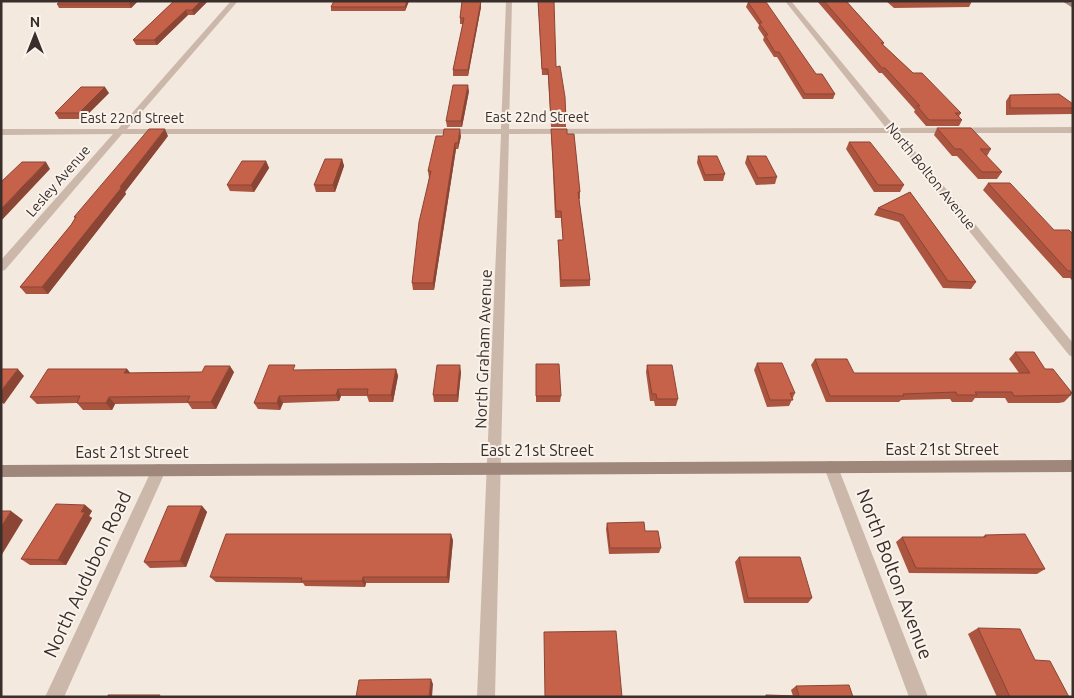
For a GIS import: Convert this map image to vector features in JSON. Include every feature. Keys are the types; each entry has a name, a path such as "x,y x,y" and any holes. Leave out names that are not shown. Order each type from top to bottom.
{"main road":[{"path":"1065,1 1073,6"},
{"name":"East 21st Street","path":"1,471 495,467 1073,466"}],"street":[{"name":"Lesley Avenue","path":"1,266 235,1"},
{"name":"North Graham Avenue","path":"486,697 510,1"},
{"name":"North Bolton Avenue","path":"788,1 1073,352"},
{"name":"East 22nd Street","path":"1,132 1073,130"},
{"name":"North Bolton Avenue","path":"831,467 919,697"},
{"name":"North Audubon Road","path":"54,697 159,470"}],"building":[{"path":"61,1 132,1 129,4 57,4"},
{"path":"174,1 201,1 192,10 186,10 154,40 133,40"},
{"path":"334,1 407,1 405,7 331,7"},
{"path":"462,1 481,1 468,70 453,70 464,18 460,18"},
{"path":"538,1 554,1 556,67 560,66 565,97 566,121 551,121 548,69 542,69"},
{"path":"824,1 846,1 884,43 881,43 913,73 922,73 961,113 955,113 962,120 929,120 917,106 920,106 885,68 882,68"},
{"path":"748,2 766,2 816,74 822,74 835,94 805,94 779,52 775,52 765,35 768,35 759,23 762,23"},
{"path":"453,85 468,85 461,121 446,121"},
{"path":"81,87 105,87 79,113 55,113"},
{"path":"1059,94 1073,104 1073,108 1010,108 1010,95"},
{"path":"937,128 971,128 991,149 980,149 1002,172 982,172 961,149 955,149"},
{"path":"149,129 165,129 120,187 122,187 42,287 20,287 71,225 76,217 74,217"},
{"path":"444,129 460,129 458,143 455,143 433,283 412,283 419,222 431,171 428,171 436,136 443,136"},
{"path":"551,129 567,129 567,134 574,134 580,192 578,192 590,280 561,280 558,240 563,240 561,211 556,211"},
{"path":"849,142 870,142 904,185 878,185"},
{"path":"698,156 717,156 725,174 705,175"},
{"path":"747,156 766,156 777,177 758,178"},
{"path":"325,159 342,159 333,185 314,185"},
{"path":"242,161 266,161 251,185 227,185"},
{"path":"22,162 46,162 1,209 1,182"},
{"path":"988,183 1010,183 1054,230 1069,230 1073,234 1073,271 1068,271"},
{"path":"910,192 976,282 948,281 903,215 878,208"},
{"path":"1015,352 1034,352 1045,369 1053,369 1072,393 1070,393 1071,395 1014,396 1012,392 975,392 977,395 957,395 956,392 903,394 904,396 830,396 815,359 847,359 854,373 1030,373"},
{"path":"757,363 782,363 795,393 790,393 793,400 770,400"},
{"path":"536,364 559,364 561,396 536,396"},
{"path":"269,365 295,365 293,370 396,369 391,395 367,395 368,389 338,389 336,395 279,396 277,403 254,403"},
{"path":"437,365 460,365 457,395 433,395"},
{"path":"647,365 672,365 678,399 657,399 656,394 652,394"},
{"path":"205,366 230,366 211,402 187,402 190,396 109,397 106,403 77,403 80,396 30,397 48,369 127,369 124,373 202,372"},
{"path":"1,369 18,369 1,391"},
{"path":"56,504 85,505 81,512 85,512 58,560 21,559"},
{"path":"168,506 202,506 180,561 144,562"},
{"path":"1,511 11,511 1,527"},
{"path":"644,522 645,531 658,531 661,548 610,548 607,523"},
{"path":"226,534 451,534 447,577 363,577 362,581 301,581 302,578 210,577"},
{"path":"1025,534 1045,569 916,568 902,537 986,537 985,535"},
{"path":"739,557 800,557 812,598 748,598"},
{"path":"978,628 1020,629 1035,660 1050,661 1069,697 1010,697"},
{"path":"616,631 622,697 545,697 544,632"},
{"path":"431,679 429,697 356,697 359,680"},
{"path":"849,685 853,697 767,697 766,695 799,696 796,686"},
{"path":"108,695 160,695 159,697 108,697"}]}
